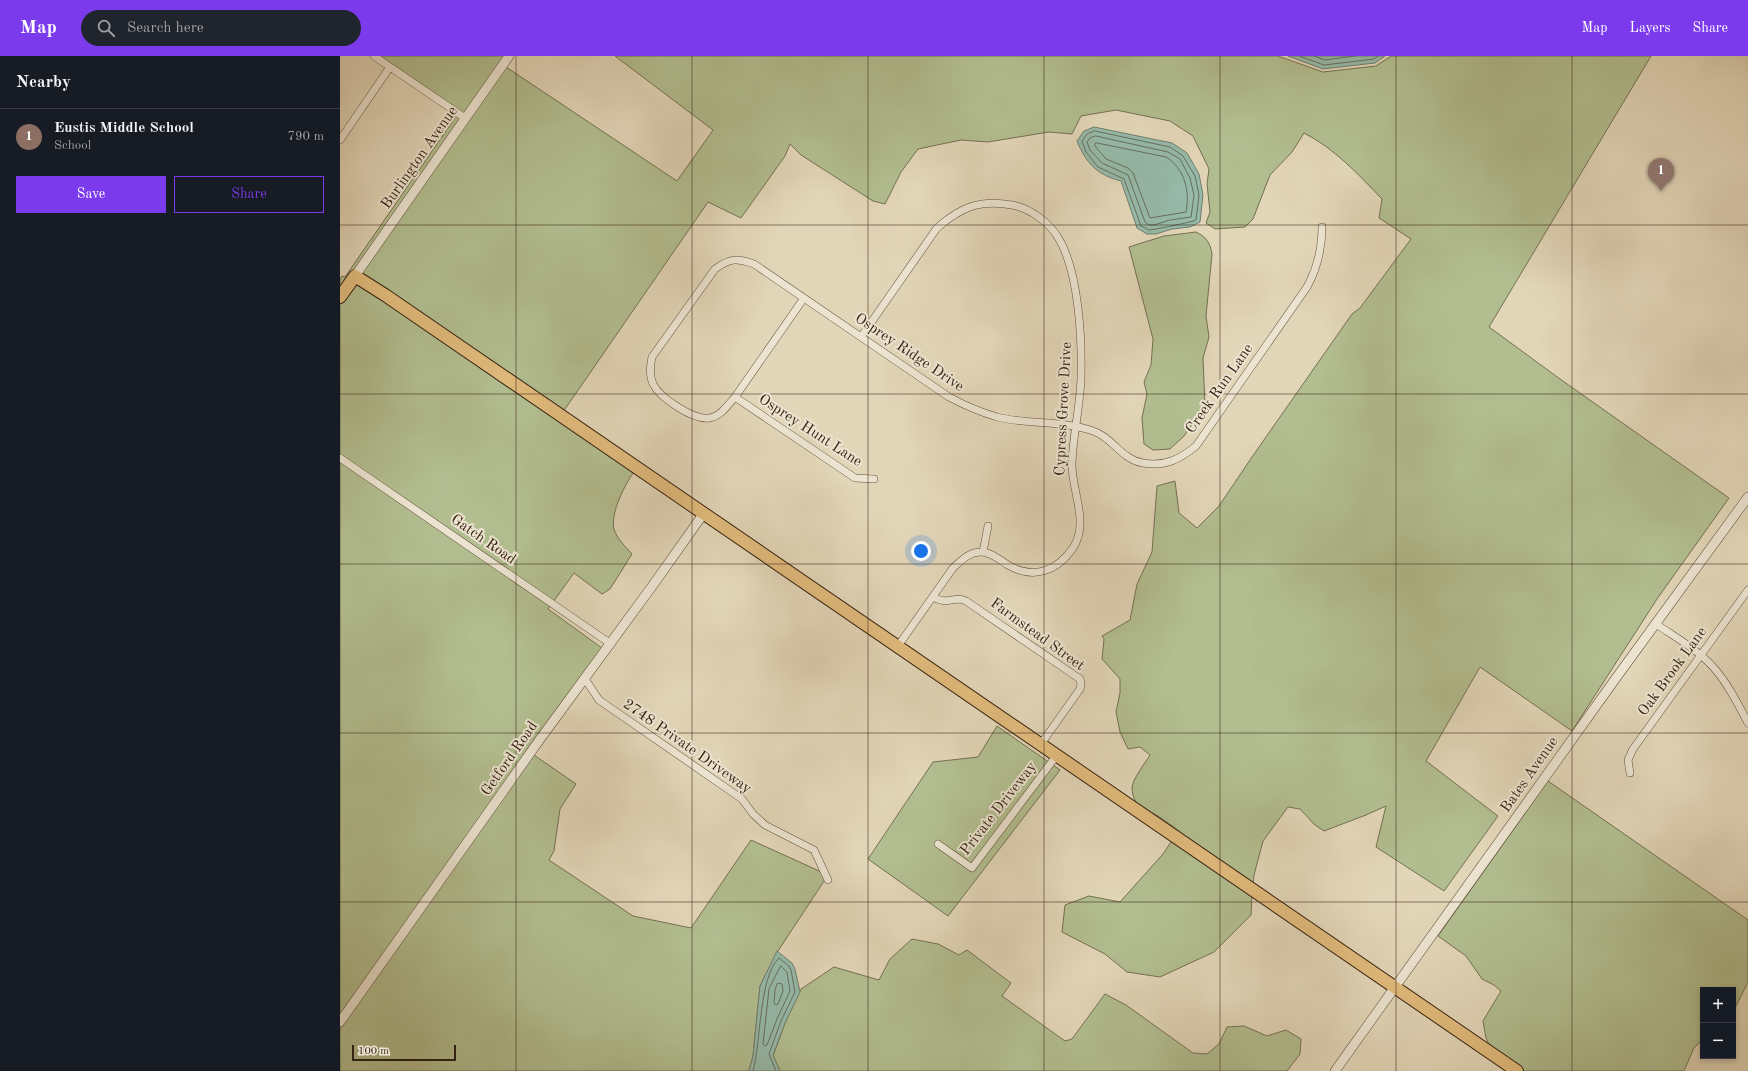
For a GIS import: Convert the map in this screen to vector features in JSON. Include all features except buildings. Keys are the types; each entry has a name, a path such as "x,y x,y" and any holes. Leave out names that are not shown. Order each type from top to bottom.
{"main road":[{"path":"340,297 355,276 704,513 1517,1071"}],"street":[{"path":"374,56 465,118"},
{"name":"Burlington Avenue","path":"355,276 509,56"},
{"path":"340,140 390,66"},
{"name":"Cypress Grove Drive","path":"861,337 937,228 953,214 974,206 995,202 1016,206 1033,213 1048,225 1059,239 1071,269 1080,323 1081,379 1071,474 1080,518 1080,533 1074,546 1065,559 1052,569 1039,572 1024,572 983,552"},
{"name":"Creek Run Lane","path":"1077,427 1093,430 1102,435 1125,455 1142,463 1163,463 1180,458 1196,446 1307,287 1315,272 1320,253 1322,227"},
{"name":"Osprey Ridge Drive","path":"804,298 735,397 723,411 710,418 696,417 660,395 652,383 650,370 652,357 715,269 726,261 740,259 754,264 804,298 949,397 972,408 998,417 1077,427"},
{"name":"Osprey Hunt Lane","path":"735,397 855,478 874,479"},
{"name":"Gatch Road","path":"340,458 610,644"},
{"name":"Bates Avenue","path":"1335,1071 1748,497"},
{"name":"Getford Road","path":"340,1022 704,513"},
{"path":"898,646 954,568 963,558 974,553 983,552 988,526"},
{"name":"Oak Brook Lane","path":"1630,773 1628,760 1633,749 1748,590"},
{"name":"Farmstead Street","path":"933,597 944,602 959,599 965,600 1080,679 1082,684 1080,689 1041,744"},
{"path":"1656,624 1701,656 1723,679 1747,719"},
{"name":"2748 Private Driveway","path":"585,679 599,700 742,799 753,814 765,825 814,850 828,880"},
{"name":"Private Driveway","path":"938,844 972,868 1057,755"}],"shaded area":[{"path":"375,56 504,56 340,290 340,279 342,276 345,277 459,112"},
{"path":"615,56 1278,56 1323,72 1376,66 1391,56 1651,56 1489,327 1729,498 1657,599 1572,731 1480,667 1426,761 1498,816 1444,891 1376,847 1386,806 1324,831 1315,825 1300,809 1288,807 1263,841 1254,875 1253,886 1177,834 1179,831 1161,818 1141,807 1135,800 1132,788 1136,776 1150,755 1140,747 1128,749 1120,732 1116,712 1120,693 1120,679 1102,659 1104,639 1102,636 1130,620 1137,584 1152,552 1157,486 1175,481 1179,513 1197,528 1219,506 1352,314 1360,308 1411,239 1379,218 1382,199 1336,154 1326,146 1304,133 1292,152 1270,175 1253,219 1245,227 1215,229 1206,223 1210,212 1207,184 1209,169 1193,136 1170,121 1116,110 1081,116 1072,134 1049,132 988,142 961,140 918,149 901,172 885,204 873,201 801,155 790,144 785,156 741,218 708,202 563,412 360,276 506,67 677,181 713,130"},
{"path":"1196,232 1207,240 1212,254 1206,316 1209,337 1203,358 1205,406 1184,436 1170,449 1153,450 1144,444 1142,418 1147,394 1144,382 1151,365 1153,339 1129,247 1164,236"},
{"path":"356,282 635,470 627,482 620,498 614,514 613,522 617,536 632,554 610,589 602,594 574,573 548,609 602,648 340,1015 340,304"},
{"path":"997,726 1060,770 948,916 868,859 933,762 978,757"},
{"path":"534,755 576,784 560,809 554,851 549,860 633,916 691,928 751,840 828,875 776,954 760,986 753,1056 749,1071 340,1071 340,1029"},
{"path":"1548,781 1748,920 1748,982 1736,1006 1736,987 1700,987 1700,1042 1694,1048 1684,1071 1523,1071 1491,1049 1486,1038 1483,1021 1501,991 1494,985 1482,979 1466,956 1438,936"},
{"path":"1173,839 1252,894 1251,915 1214,952 1160,977 1127,972 1105,954 1062,932 1065,905 1089,896 1120,902 1163,854"},
{"path":"912,939 938,944 959,955 967,950 1011,983 1002,996 1065,1041 1072,1039 1105,994 1126,1005 1193,1053 1207,1054 1219,1044 1227,1027 1244,1026 1267,1036 1286,1030 1301,1039 1300,1054 1287,1071 780,1071 773,1056 785,1023 801,989 834,967 879,980 890,959"}],"water":[{"path":"1288,56 1385,56 1375,63 1323,69"},
{"path":"1094,127 1172,143 1187,153 1199,174 1203,195 1200,222 1190,227 1172,229 1156,234 1147,234 1137,228 1121,181 1099,172 1093,167 1080,149 1077,141 1084,131"},
{"path":"777,951 792,963 795,969 800,992 785,1023 773,1055 780,1071 749,1071 753,1056 760,986"}],"place":[{"name":"Eustis Middle School","path":"1661,191"}]}
